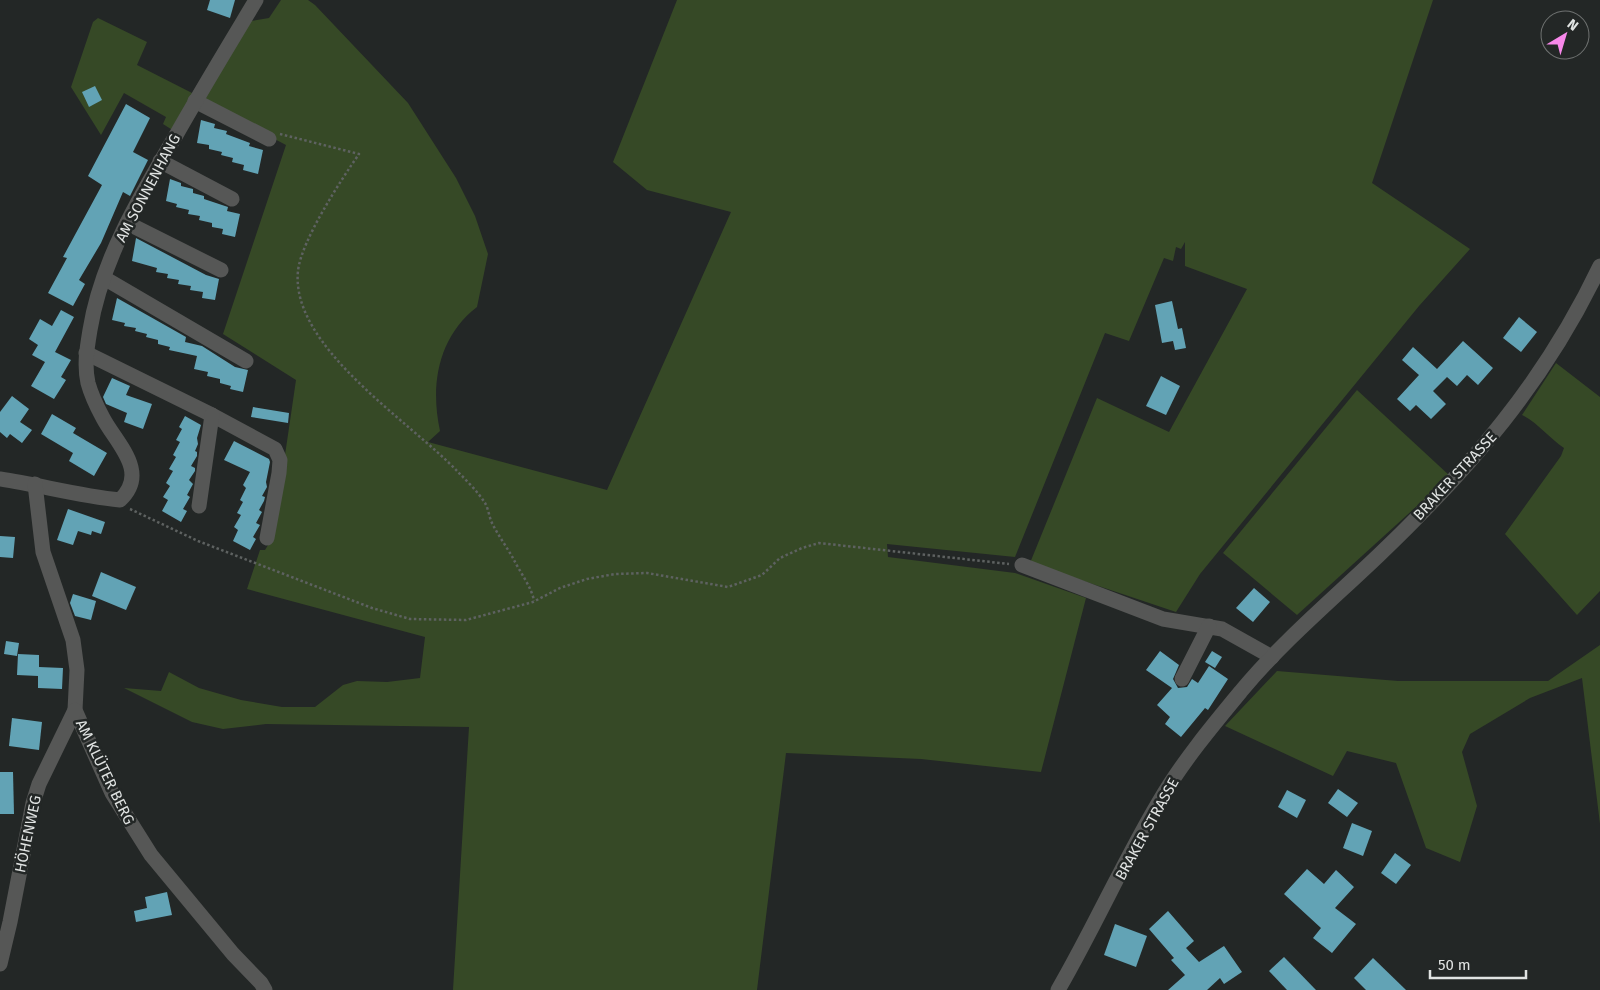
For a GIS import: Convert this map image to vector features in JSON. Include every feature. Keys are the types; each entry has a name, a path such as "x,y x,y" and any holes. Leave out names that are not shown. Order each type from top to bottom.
{"street":[{"name":"AM SONNENHANG","path":"120,500 128,492 132,474 128,457 103,418 88,384 86,353 91,323 104,278 127,223 160,161 256,0"},
{"path":"196,101 269,140"},
{"path":"160,161 232,199"},
{"path":"127,223 221,270"},
{"name":"BRAKER STRASSE","path":"1058,990 1159,801 1184,764 1230,704 1272,657 1445,491 1490,439 1517,406 1552,356 1600,266"},
{"path":"104,278 246,361"},
{"path":"86,353 212,414 275,449 280,460 266,538"},
{"path":"199,506 212,414"},
{"path":"0,479 35,484 95,498 120,500"},
{"name":"AM KLÜTER BERG","path":"35,484 43,552 73,640 76,656 75,710 112,793 135,832 207,924 265,990"},
{"path":"1022,565 1163,619 1222,629 1259,647 1272,657"},
{"path":"1182,679 1209,626"},
{"name":"HÖHENWEG","path":"0,964 10,922 32,803 38,784 75,710"}],"path":[{"path":"269,140 279,134 288,134 359,154 333,192 305,249 298,270 300,298 320,340 363,385 458,472 486,504 492,523 534,599 533,602"},
{"path":"120,500 133,511 198,541 372,608 410,619 466,620 533,602 560,588 587,579 615,574 647,573 728,587 762,575 780,558 819,543 1022,565"}],"green space":[{"path":"281,0 308,0 315,5 408,103 456,178 475,216 488,254 477,307 453,333 440,363 436,396 440,431 428,442 607,490 731,212 647,190 613,162 677,0 1433,0 1372,183 1470,249 1419,306 1200,574 1176,612 1030,563 1097,398 1169,432 1247,289 1185,266 1185,242 1181,249 1176,247 1173,261 1164,258 1129,341 1105,333 1015,557 887,544 888,557 1015,573 1086,598 1041,772 921,759 786,753 757,990 453,990 469,727 266,724 223,729 192,722 124,688 161,691 169,672 199,688 241,700 282,707 315,707 343,685 357,681 387,682 420,678 425,637 247,589 260,550 265,550 273,537 296,380 223,334 286,145 202,101 251,21 269,18"},
{"path":"98,18 147,42 137,65 194,94 174,131 163,124 166,117 124,93 101,135 71,87 93,22"},
{"path":"1556,363 1600,397 1600,591 1577,615 1505,534 1561,456 1564,448 1522,415"},
{"path":"1357,390 1450,476 1297,615 1223,553"},
{"path":"1600,645 1600,824 1582,678 1530,698 1470,734 1462,752 1477,806 1460,862 1426,848 1396,763 1347,751 1333,776 1225,726 1277,671 1398,681 1548,681"}],"building":[{"path":"210,0 235,0 230,18 207,10"},
{"path":"95,86 102,100 89,107 82,92"},
{"path":"126,104 150,118 133,152 148,160 130,196 123,192 101,243 79,280 85,284 73,306 48,293 67,258 63,257 102,185 88,176"},
{"path":"201,120 215,124 214,128 227,131 226,134 250,143 249,146 263,150 258,174 243,170 244,165 232,162 233,158 221,155 222,152 209,149 209,145 197,143"},
{"path":"170,179 181,183 181,186 193,189 193,193 204,196 204,199 228,207 227,211 240,214 235,237 222,234 223,229 212,227 212,223 199,220 200,216 188,214 189,210 176,207 177,204 166,201"},
{"path":"136,238 206,275 219,279 215,300 202,298 203,292 190,290 191,286 178,284 179,280 167,278 168,274 156,272 157,268 132,261"},
{"path":"117,298 186,337 185,342 202,346 235,367 248,370 243,392 230,389 231,386 220,383 220,379 207,376 208,372 194,369 197,356 169,350 170,347 158,344 158,340 146,337 147,334 135,331 136,328 124,326 125,323 112,320"},
{"path":"1172,301 1178,329 1182,328 1186,348 1175,350 1173,341 1162,343 1155,305"},
{"path":"61,310 74,317 55,352 71,360 61,377 66,380 54,399 31,386 45,362 32,355 38,345 29,339 40,319 52,326"},
{"path":"1519,317 1537,332 1521,352 1503,338"},
{"path":"1463,341 1493,368 1478,385 1467,375 1457,386 1447,377 1433,391 1446,404 1431,419 1416,405 1410,411 1397,399 1419,375 1402,360 1413,347 1437,369"},
{"path":"1161,376 1180,386 1166,415 1146,406"},
{"path":"112,378 130,386 126,395 152,404 143,429 124,422 127,413 106,404 103,397"},
{"path":"12,396 29,409 20,422 32,430 22,443 10,434 7,438 0,432 0,412"},
{"path":"253,407 289,413 288,423 251,417"},
{"path":"52,414 76,428 73,433 107,453 94,476 69,461 73,453 41,434"},
{"path":"185,416 201,425 195,451 197,456 191,466 195,468 195,471 189,480 193,484 187,495 190,497 183,509 187,511 181,522 162,511 168,500 163,497 170,486 166,483 173,471 169,469 176,457 173,455 180,442 176,440 182,429 179,427"},
{"path":"234,441 269,459 270,462 266,482 267,487 262,496 265,497 259,510 262,512 256,523 260,525 253,537 256,539 250,550 233,541 238,530 234,527 241,515 237,513 243,502 240,500 246,488 243,485 250,472 224,460"},
{"path":"68,509 105,522 101,534 92,531 91,535 78,531 73,545 57,540"},
{"path":"0,536 15,537 13,558 0,557"},
{"path":"101,572 136,587 126,610 92,596"},
{"path":"1254,588 1270,602 1253,622 1236,608"},
{"path":"73,594 96,601 91,620 75,616 70,603"},
{"path":"6,641 19,643 17,656 4,654"},
{"path":"1160,651 1179,665 1173,679 1178,688 1187,687 1192,679 1198,683 1209,666 1228,679 1208,710 1205,708 1181,737 1165,724 1170,717 1157,705 1172,688 1146,670"},
{"path":"1212,651 1222,657 1215,668 1205,662"},
{"path":"18,654 39,655 39,667 63,668 62,689 38,688 38,676 17,675"},
{"path":"12,718 42,722 39,750 9,746"},
{"path":"0,772 13,772 14,814 0,814"},
{"path":"1338,789 1358,803 1347,817 1328,803"},
{"path":"1287,790 1306,800 1297,818 1278,807"},
{"path":"1352,823 1372,831 1363,856 1343,848"},
{"path":"1395,853 1411,865 1396,884 1381,873"},
{"path":"1307,869 1324,884 1336,870 1354,887 1335,908 1356,924 1332,953 1313,938 1321,928 1284,894"},
{"path":"167,892 172,915 136,922 134,911 147,908 145,897"},
{"path":"1168,911 1194,941 1186,948 1199,962 1224,946 1242,972 1224,984 1220,978 1207,990 1168,990 1185,975 1171,960 1174,958 1149,929"},
{"path":"1115,924 1147,936 1136,967 1104,955"},
{"path":"1284,957 1316,990 1287,990 1269,971"},
{"path":"1373,958 1406,990 1366,990 1354,978"}]}
